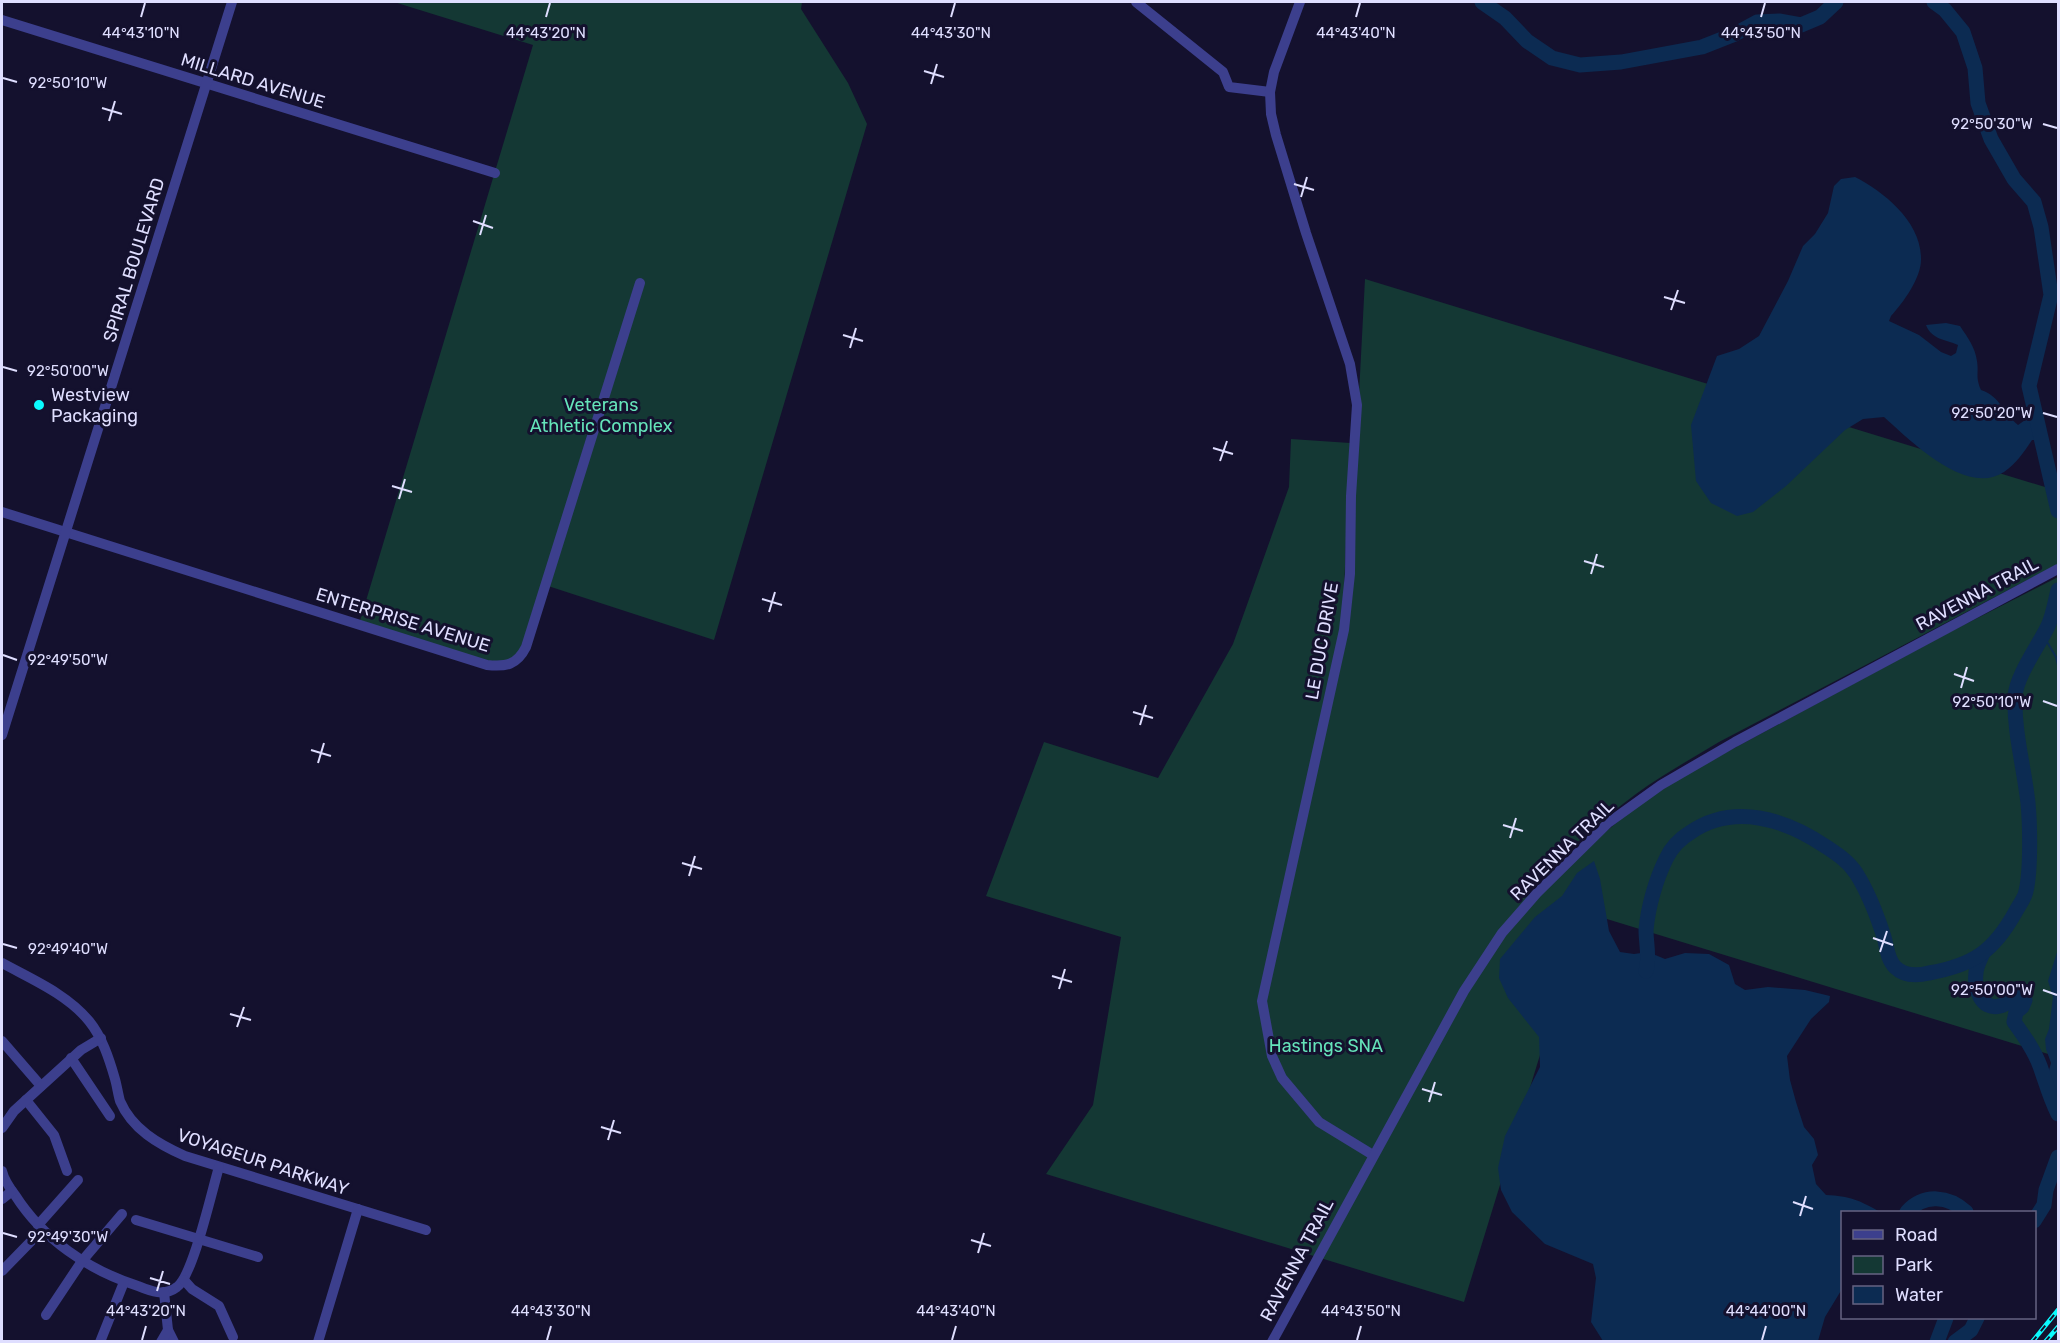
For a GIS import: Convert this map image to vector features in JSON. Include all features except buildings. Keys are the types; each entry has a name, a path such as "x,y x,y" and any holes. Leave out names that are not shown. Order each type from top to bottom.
{"street":[{"name":"SPIRAL BOULEVARD","path":"2,735 232,2"},
{"path":"1136,2 1224,72 1229,87 1270,93 1274,72 1300,2"},
{"name":"MILLARD AVENUE","path":"2,20 495,173"},
{"name":"LE DUC DRIVE","path":"1270,93 1271,114 1306,233 1350,364 1357,405 1351,496 1350,574 1344,630 1262,1001 1272,1056 1282,1078 1319,1122 1373,1155"},
{"name":"ENTERPRISE AVENUE","path":"2,512 487,664 502,666 521,656 526,647 640,283"},
{"name":"RAVENNA TRAIL","path":"1272,1341 1464,991 1502,933 1538,893 1608,823 1661,785 1735,742 2058,569"},
{"name":"VOYAGEUR PARKWAY","path":"2,963 72,1002 89,1020 101,1038 120,1101 129,1117 160,1146 184,1156 426,1230"},
{"path":"3,1123 81,1050 101,1038"},
{"path":"2,1041 41,1086"},
{"path":"71,1059 110,1116"},
{"path":"26,1100 54,1135 68,1171"},
{"path":"2,1171 12,1191 40,1228 82,1261 124,1282 157,1293 177,1287 184,1280 219,1167"},
{"path":"2,1271 78,1180"},
{"path":"2,1199 12,1191"},
{"path":"318,1341 358,1209"},
{"path":"46,1315 82,1261 122,1214"},
{"path":"136,1220 258,1257"},
{"path":"184,1280 192,1289 219,1306 233,1337"},
{"path":"100,1341 124,1282"},
{"path":"164,1292 168,1330 174,1341"},
{"path":"161,1341 168,1330"}],"green space":[{"name":"Veterans Athletic Complex","path":"394,2 802,2 801,9 848,83 867,124 714,640 545,585 526,647 502,666 359,624 533,45"},
{"name":"Hastings SNA","path":"1365,279 2058,491 2058,564 1719,742 1666,774 1607,817 1525,893 1535,896 1567,864 1633,809 1686,774 1946,634 2058,577 2058,1057 1584,912 1464,1302 1046,1174 1093,1105 1121,937 986,896 1044,742 1158,778 1233,644 1289,487 1291,439 1350,443 1341,666"}],"water":[{"path":"1855,177 1878,191 1899,210 1915,233 1920,246 1921,260 1918,275 1889,321 1919,335 1941,352 1951,356 1956,353 1958,345 1935,336 1926,325 1946,323 1960,326 1975,351 1981,390 1993,396 2018,425 2035,413 2041,440 2032,440 2016,462 2004,472 1989,478 1973,477 1956,472 1940,463 1884,417 1863,419 1845,430 1786,486 1753,512 1737,516 1711,503 1696,481 1691,425 1717,356 1739,349 1759,336 1788,281 1803,246 1815,234 1828,213 1834,186 1841,179"},
{"path":"1594,861 1600,879 1609,931 1620,952 1634,954 1648,952 1665,959 1685,953 1709,954 1729,965 1735,984 1745,990 1768,987 1805,990 1830,996 1829,1002 1811,1019 1787,1056 1790,1080 1804,1127 1814,1139 1818,1155 1812,1165 1816,1184 1826,1195 1854,1199 1878,1211 1841,1211 1841,1291 1825,1317 1818,1341 1603,1341 1591,1322 1596,1278 1593,1264 1545,1244 1512,1212 1501,1190 1498,1168 1505,1136 1540,1067 1539,1037 1508,998 1499,978 1500,959 1535,917 1562,896 1577,873"},
{"path":"2058,949 2058,1114 2045,1085 2051,1063 2045,1039 2049,1029 2053,997 2048,981"}],"waterway":[{"path":"1482,2 1505,18 1527,41 1552,58 1580,65 1621,62 1702,47 1735,34 1757,22 1779,21 1801,25 1820,17 1836,2"},
{"path":"1934,2 1945,10 1963,32 1975,68 1978,103 1991,139 2014,179 2034,202 2041,227 2051,295 2029,386 2058,511"},
{"path":"1646,971 1648,956 1646,930 1649,912 1656,884 1668,855 1673,847 1691,832 1707,823 1724,818 1759,818 1776,822 1810,836 1846,861 1856,873 1868,896 1884,937 1890,960 1902,972 1920,975 1945,970 1971,960 1991,946 2008,925 2023,899 2028,882 2029,812 2016,724 2015,697 2019,680 2050,622 2058,590"},
{"path":"2043,635 2058,665"},
{"path":"1982,955 1976,979 1980,997 1993,1007 2003,1005 2021,995 2025,1000 2016,1012 2014,1022 2038,1060 2058,1114"},
{"path":"2036,1218 2044,1205 2046,1190 2058,1157"},
{"path":"1908,1211 1929,1199 1944,1200 1965,1211"},
{"path":"1937,1342 1946,1319"},
{"path":"1955,1342 1971,1330 1976,1319"}],"railway":[{"path":"2032,1342 2058,1310"},
{"path":"2045,1342 2058,1327"}],"place":[{"name":"Westview Packaging","path":"39,405"}]}
